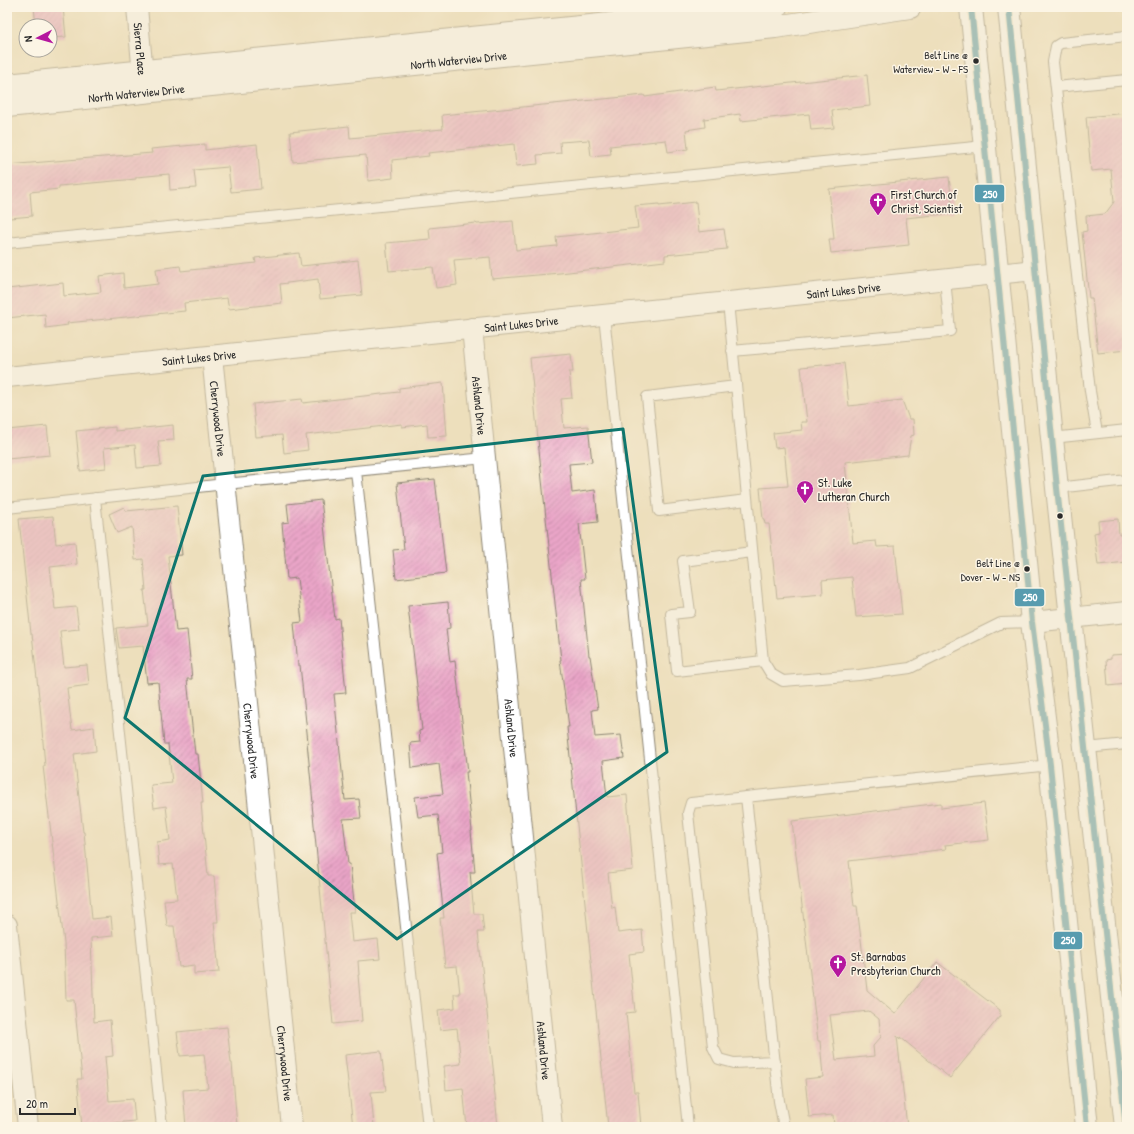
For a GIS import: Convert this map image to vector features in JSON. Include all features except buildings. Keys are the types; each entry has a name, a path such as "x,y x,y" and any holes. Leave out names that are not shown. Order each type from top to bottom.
{"main road":[{"name":"North Waterview Drive","path":"7,106 144,82 776,7"},
{"name":"North Waterview Drive","path":"7,85 144,82 775,27 910,7"},
{"path":"971,7 1032,622 1050,765 1088,1127"},
{"path":"1009,7 1057,488 1124,1084 1126,1127"}],"street":[{"name":"Sierra Place","path":"137,7 144,82"},
{"name":"Saint Lukes Drive","path":"7,377 1035,270"},
{"name":"Ashland Drive","path":"472,328 552,1127"},
{"name":"Cherrywood Drive","path":"212,356 292,1127"},
{"path":"1032,622 1127,612"},
{"path":"7,925 28,1127"}],"lane":[{"path":"1097,433 1090,391 1053,62 1056,46 1061,43 1127,36"},
{"path":"1056,87 1127,80"},
{"path":"7,243 984,146"},
{"path":"732,351 950,331 945,279"},
{"path":"728,302 763,661 771,674 783,681 860,675 910,668 1001,623 1032,622"},
{"path":"604,315 688,1127"},
{"path":"736,386 647,397 660,511 747,500"},
{"path":"1052,438 1127,430"},
{"path":"7,508 485,458"},
{"path":"356,471 428,1127"},
{"path":"1057,488 1127,480"},
{"path":"95,498 162,1127"},
{"path":"752,552 683,561 690,612 671,614 677,671 763,661"},
{"path":"1086,748 1127,744"},
{"path":"775,1061 734,1063 719,1059 713,1047 688,813 691,803 1050,765"},
{"path":"746,797 775,1061 784,1127"}],"highlighted area":[{"path":"623,429 667,752 397,939 125,718 203,476"}],"transit line":[{"name":"250","path":"971,7 1032,622 1050,765 1087,1127"},
{"name":"250","path":"1009,7 1057,488 1126,1127"}],"place":[{"name":"Belt Line @ Waterview - W - FS","path":"976,61"},
{"name":"First Church of Christ, Scientist","path":"878,216"},
{"name":"St. Luke Lutheran Church","path":"805,504"},
{"name":"Belt Line @ Dover - W - NS","path":"1027,569"},
{"name":"St. Barnabas Presbyterian Church","path":"838,978"}]}
